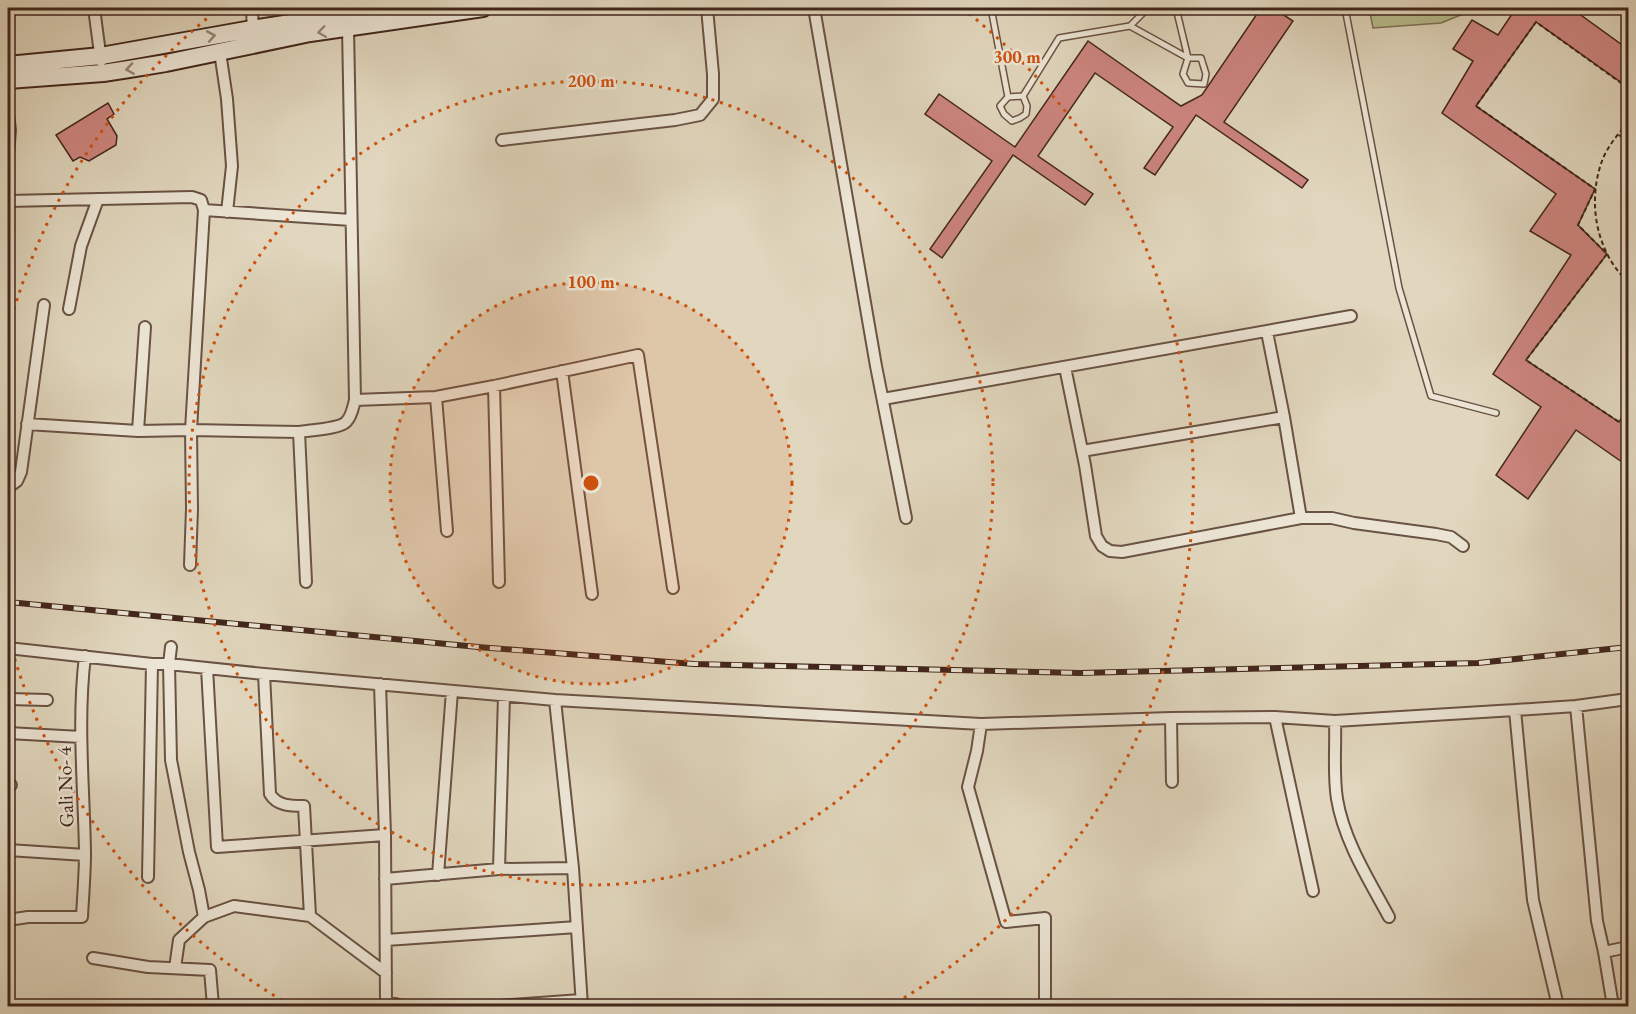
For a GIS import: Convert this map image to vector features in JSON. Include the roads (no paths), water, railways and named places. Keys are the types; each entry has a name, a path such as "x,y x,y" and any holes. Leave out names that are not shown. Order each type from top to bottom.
{"main road":[{"path":"8,80 103,73 166,63 220,52 254,37 388,8"},
{"path":"8,65 254,37 310,33 483,8"}],"street":[{"path":"94,8 103,73"},
{"path":"252,8 254,37"},
{"path":"502,140 675,120 700,115 713,99 707,8"},
{"path":"814,8 906,518"},
{"path":"27,424 138,431 299,432 342,425 348,421 354,400 348,28"},
{"path":"220,52 227,99 232,166 227,212"},
{"path":"8,113 10,130 8,156"},
{"path":"8,201 192,197 201,200 204,210 191,430 190,565"},
{"path":"69,309 81,246 98,199"},
{"path":"204,210 351,220"},
{"path":"8,486 17,481 21,472 44,305"},
{"path":"883,399 1351,316"},
{"path":"138,431 144,327"},
{"path":"1267,332 1301,518"},
{"path":"354,400 436,396 639,355 673,588"},
{"path":"1065,368 1096,536 1102,546 1110,551 1122,552 1301,518 1332,518 1436,534 1451,537 1464,546"},
{"path":"562,371 592,594"},
{"path":"494,386 499,582"},
{"path":"436,396 447,531"},
{"path":"1082,451 1284,417"},
{"path":"299,432 306,582"},
{"path":"171,647 169,664 171,760 204,917"},
{"path":"8,648 152,664 555,700 981,724 1275,717 1335,721 1515,710 1629,699"},
{"name":"Gali No- 4","path":"8,920 28,917 82,917 85,855 81,737 82,680 85,656"},
{"path":"148,877 152,664"},
{"path":"207,668 217,847 385,835"},
{"path":"264,674 270,794 274,801 289,806 304,806 310,916"},
{"path":"380,684 385,835 386,1004 404,1006"},
{"path":"438,874 452,691"},
{"path":"499,869 504,696"},
{"path":"8,699 47,700"},
{"path":"498,1006 582,1003 573,868 555,700"},
{"path":"1576,705 1597,921 1613,1006"},
{"path":"1515,710 1533,900 1558,1006"},
{"path":"1275,717 1313,891"},
{"path":"1172,718 1172,782"},
{"path":"1335,721 1337,798 1343,824 1354,852 1389,917"},
{"path":"981,724 968,786 1006,922 1045,918 1045,1006"},
{"path":"8,733 81,737"},
{"path":"8,850 85,855"},
{"path":"385,879 499,869 573,868"},
{"path":"176,968 179,940 204,917 234,906 310,916 386,973"},
{"path":"386,940 577,927"},
{"path":"1604,952 1629,947"},
{"path":"93,958 148,967 210,970 213,1006"}],"lane":[{"path":"991,8 1008,97"},
{"path":"1023,96 1059,38 1130,26 1148,8"},
{"path":"1130,26 1188,58 1202,58 1206,74 1204,84 1188,83 1183,74 1188,58 1176,8"},
{"path":"1345,8 1399,288 1431,396 1496,413"},
{"path":"1023,96 1027,106 1026,114 1012,121 1004,114 1000,106 1008,97 1023,96"}],"railway":[{"path":"8,602 478,647 694,664 1080,673 1478,663 1628,647"}]}
